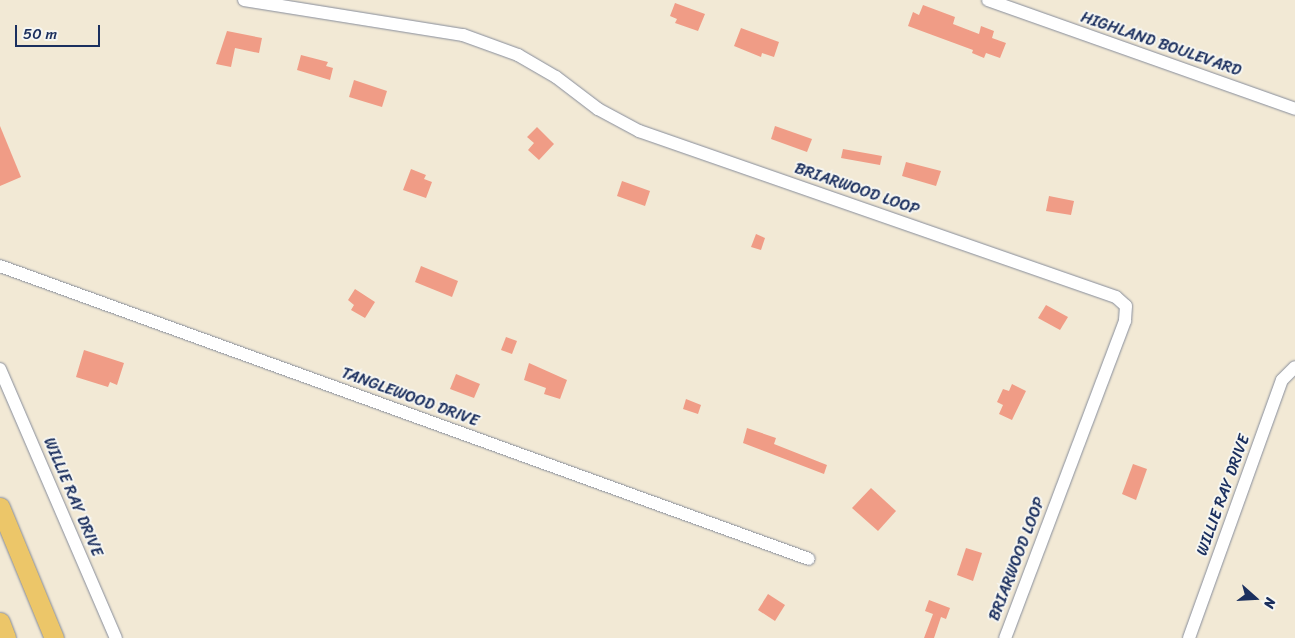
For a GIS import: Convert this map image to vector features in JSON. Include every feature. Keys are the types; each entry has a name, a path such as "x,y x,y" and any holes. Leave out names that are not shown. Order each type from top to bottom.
{"highway":[{"path":"0,507 54,638"},
{"path":"0,622 6,638"}],"street":[{"name":"BRIARWOOD LOOP","path":"244,0 463,36 518,55 556,77 598,110 639,131 1116,297 1126,306 1125,321 1005,638"},
{"name":"HIGHLAND BOULEVARD","path":"988,0 1295,109"},
{"name":"TANGLEWOOD DRIVE","path":"0,266 809,559"},
{"name":"WILLIE RAY DRIVE","path":"1189,638 1282,380 1295,367"},
{"name":"WILLIE RAY DRIVE","path":"0,369 116,638"}],"building":[{"path":"675,3 705,14 698,31 675,23 677,19 670,16"},
{"path":"923,5 955,17 953,24 979,34 981,26 994,31 992,38 1006,43 1000,58 986,53 984,58 972,53 973,50 908,26 913,12 919,15"},
{"path":"741,28 779,42 774,57 762,53 761,57 734,46"},
{"path":"227,31 262,38 259,53 235,48 231,67 216,64"},
{"path":"301,55 328,62 326,66 333,68 330,80 297,70"},
{"path":"354,80 387,91 382,107 349,97"},
{"path":"0,126 21,177 0,186"},
{"path":"775,126 812,139 807,152 771,139"},
{"path":"537,127 554,144 539,160 528,150 534,143 527,137"},
{"path":"843,149 882,156 880,165 841,158"},
{"path":"906,162 941,171 936,186 902,176"},
{"path":"411,169 426,175 424,179 432,182 426,198 403,190"},
{"path":"622,181 650,191 645,206 617,196"},
{"path":"1049,196 1074,201 1071,215 1046,211"},
{"path":"756,234 765,238 761,250 751,247"},
{"path":"421,266 458,281 452,297 415,282"},
{"path":"355,289 375,302 365,318 351,310 354,305 348,300"},
{"path":"1046,305 1068,317 1060,330 1038,318"},
{"path":"506,337 517,341 512,354 501,350"},
{"path":"84,350 124,363 117,385 110,382 108,387 76,377"},
{"path":"529,363 567,380 560,399 544,394 546,388 524,380"},
{"path":"456,374 480,384 474,398 450,389"},
{"path":"1012,384 1026,391 1012,420 999,414 1003,405 997,402 1003,389 1009,391"},
{"path":"686,399 701,405 698,414 683,409"},
{"path":"747,428 776,438 774,444 827,465 824,474 743,443"},
{"path":"1133,464 1147,469 1136,500 1122,494"},
{"path":"871,488 896,511 878,531 852,508"},
{"path":"966,548 982,553 973,581 957,575"},
{"path":"768,594 785,605 775,621 758,610"},
{"path":"929,600 950,608 946,619 941,617 934,638 924,638 933,614 925,611"}]}
